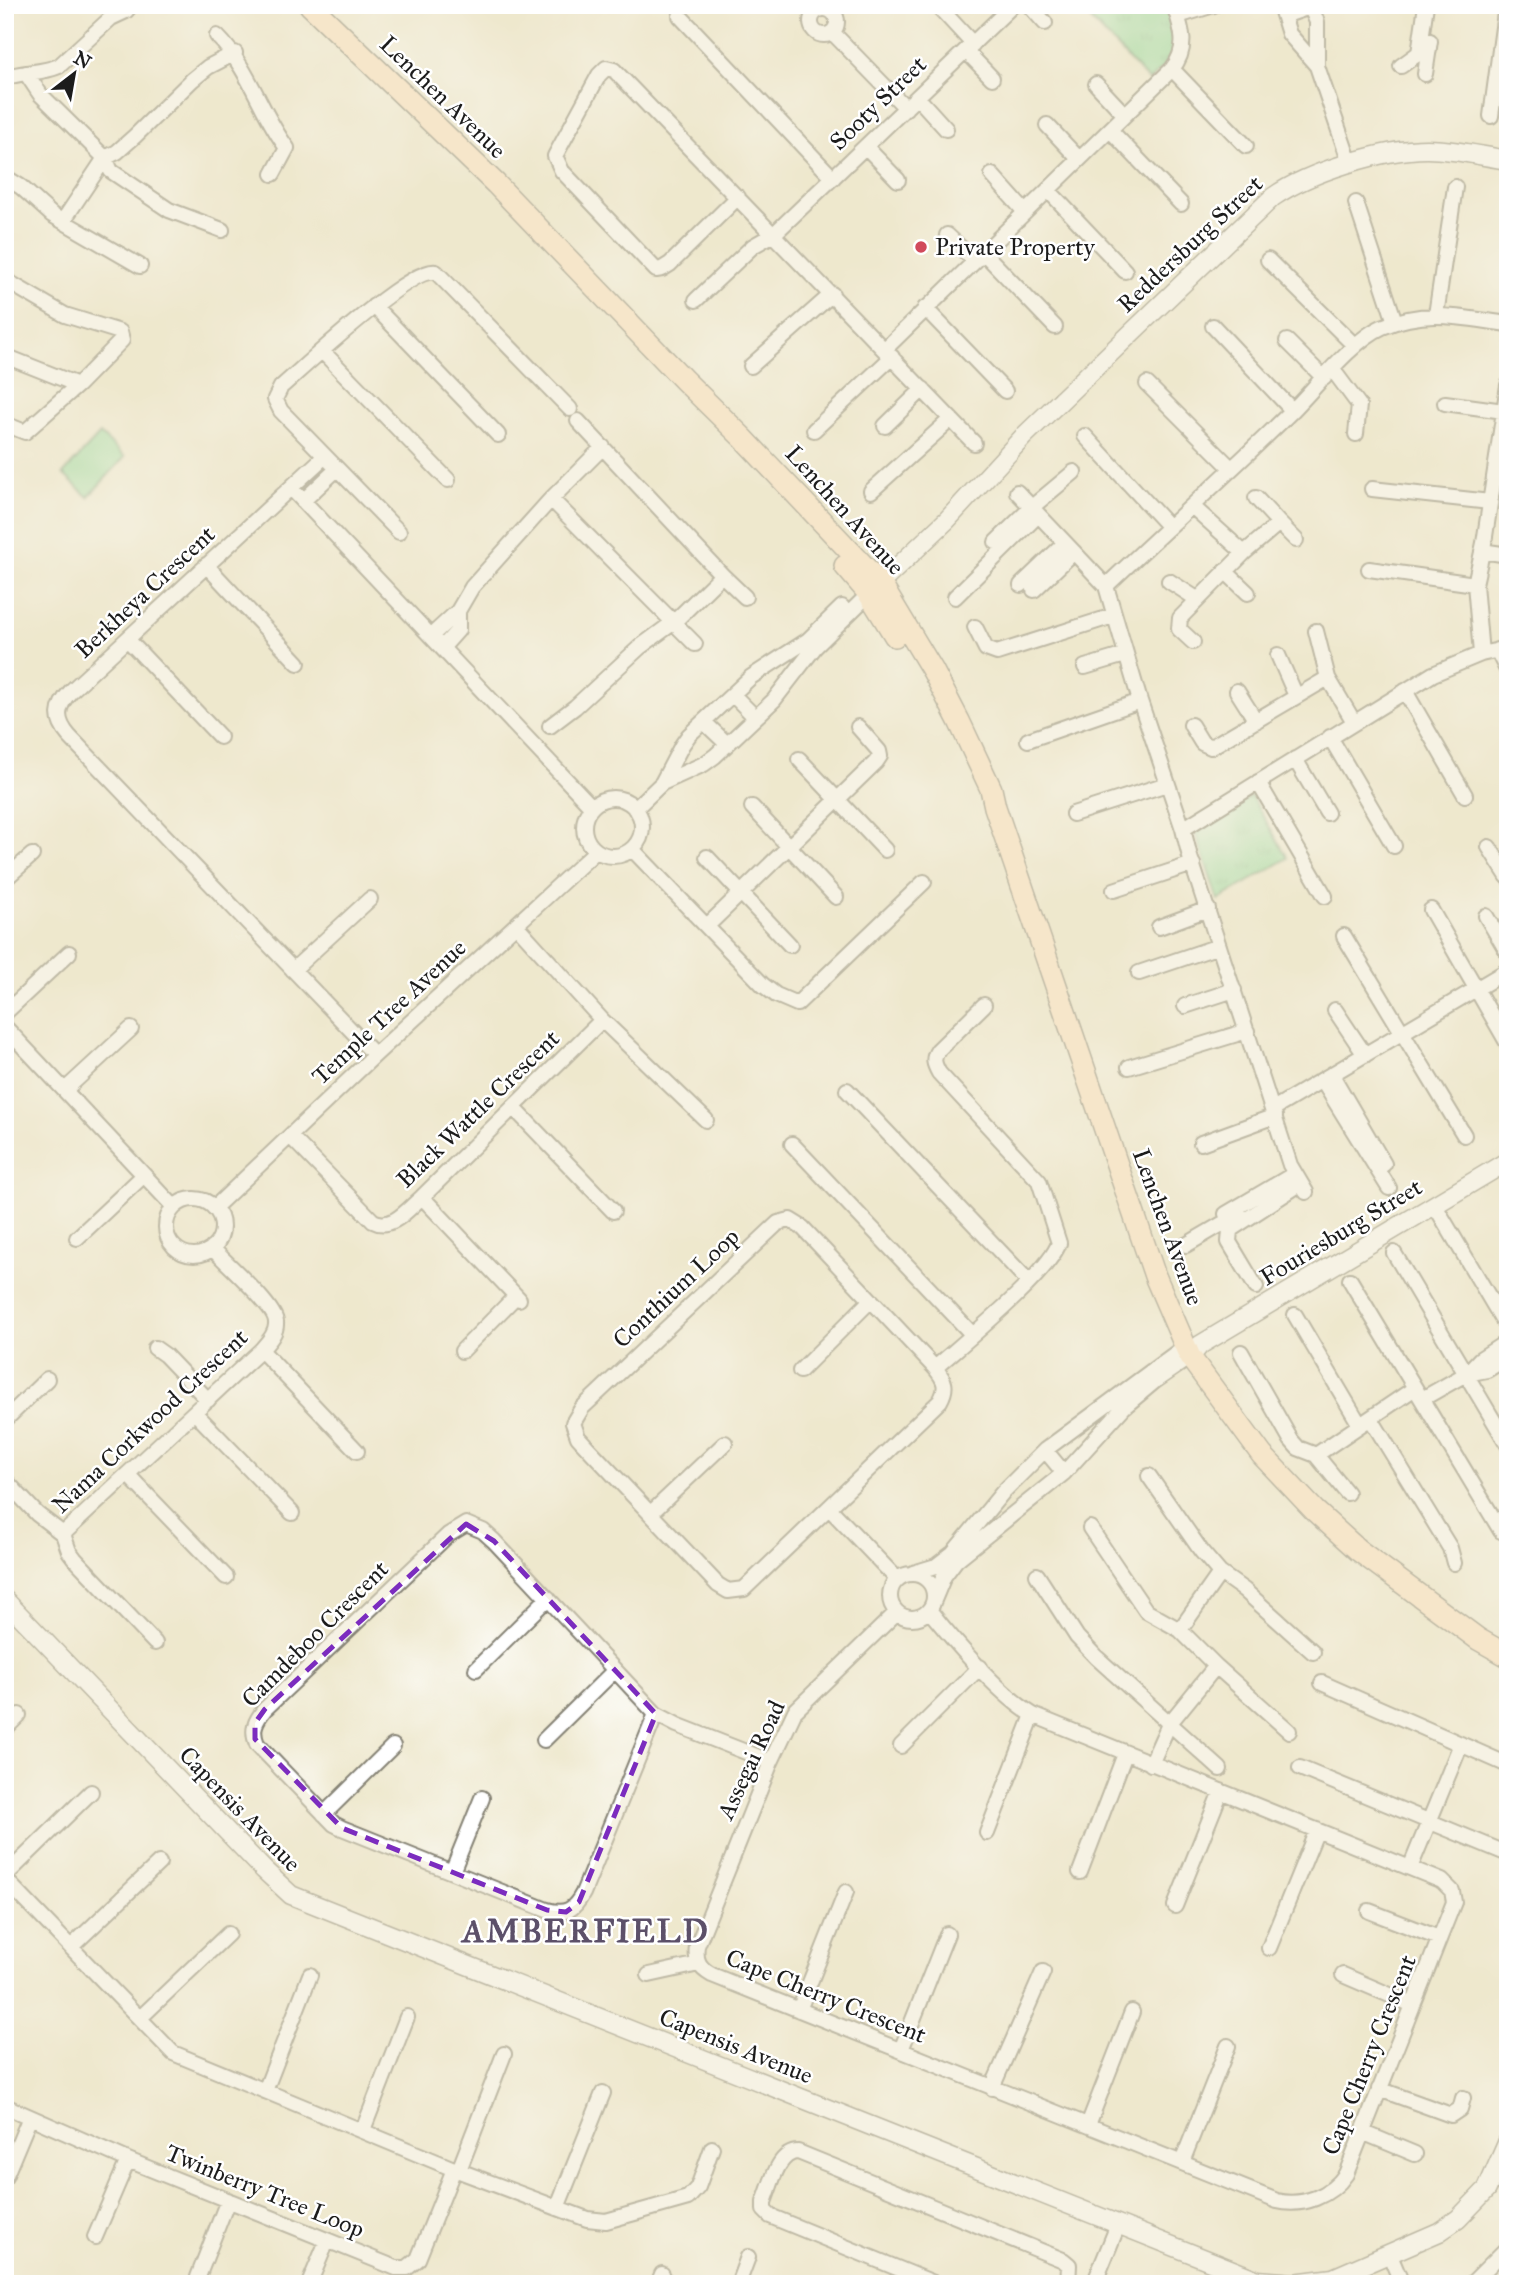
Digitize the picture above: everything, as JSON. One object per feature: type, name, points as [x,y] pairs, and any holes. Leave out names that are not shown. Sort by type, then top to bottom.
[{"type":"main road","name":"Lenchen Avenue","points":[[310,5],[496,184],[751,447],[871,585],[933,671],[991,789],[1155,1276],[1191,1350],[1262,1455],[1294,1490],[1358,1550],[1478,1639],[1508,1656]]},
{"type":"main road","name":"Lenchen Avenue","points":[[1412,1590],[1508,1640]]},
{"type":"street","points":[[5,78],[59,66],[113,12],[126,11],[131,5]]},
{"type":"street","points":[[937,5],[957,25],[992,78]]},
{"type":"street","points":[[954,5],[957,25]]},
{"type":"street","name":"Sooty Street","points":[[696,300],[752,246],[775,234],[1013,5]]},
{"type":"street","points":[[1029,5],[1045,23]]},
{"type":"street","points":[[814,430],[888,353],[925,308],[1171,69],[1181,55],[1184,42],[1176,10],[1213,5]]},
{"type":"street","points":[[1401,66],[1419,53],[1426,5]]},
{"type":"street","points":[[1425,74],[1435,5]]},
{"type":"street","points":[[1491,116],[1506,5]]},
{"type":"street","points":[[1317,66],[1289,34],[1282,11],[1310,6],[1317,22],[1317,66],[1350,163]]},
{"type":"street","points":[[812,8],[812,28],[819,34],[832,32],[906,108]]},
{"type":"street","points":[[680,16],[833,178]]},
{"type":"street","points":[[217,36],[235,53],[277,135],[287,148],[273,174]]},
{"type":"street","points":[[63,221],[104,158],[117,152],[208,67],[235,53]]},
{"type":"street","points":[[738,197],[670,264],[662,270],[656,270],[562,171],[555,156],[599,75],[606,68],[620,74],[775,234],[974,443]]},
{"type":"street","points":[[1171,69],[1246,146]]},
{"type":"street","points":[[1504,96],[1508,69]]},
{"type":"street","points":[[26,73],[40,93],[104,158],[111,171],[169,209],[222,230]]},
{"type":"street","points":[[1096,84],[1125,115]]},
{"type":"street","points":[[917,97],[946,129]]},
{"type":"street","points":[[1047,125],[1079,159]]},
{"type":"street","points":[[1110,130],[1181,204]]},
{"type":"street","points":[[866,146],[898,180]]},
{"type":"street","name":"Reddersburg Street","points":[[871,585],[947,520],[1024,436],[1273,197],[1297,183],[1350,163],[1418,149],[1437,149],[1508,160]]},
{"type":"street","points":[[992,175],[1025,212]]},
{"type":"street","points":[[5,177],[63,221],[140,266]]},
{"type":"street","points":[[1436,315],[1455,187]]},
{"type":"street","points":[[1048,190],[1125,271]]},
{"type":"street","points":[[1356,203],[1395,322]]},
{"type":"street","points":[[947,235],[980,257],[1055,327]]},
{"type":"street","points":[[1268,260],[1355,346]]},
{"type":"street","points":[[399,532],[281,411],[275,399],[281,387],[374,306],[422,274],[432,271],[436,272],[574,415],[745,597]]},
{"type":"street","points":[[5,280],[65,315],[120,332],[122,335],[121,344],[26,432],[5,424]]},
{"type":"street","points":[[751,366],[832,294]]},
{"type":"street","points":[[374,306],[498,435]]},
{"type":"street","points":[[925,308],[1005,391]]},
{"type":"street","points":[[1106,586],[1373,331],[1423,315],[1508,324]]},
{"type":"street","points":[[1213,326],[1293,410]]},
{"type":"street","points":[[1287,341],[1329,374],[1359,405],[1356,434]]},
{"type":"street","points":[[322,351],[448,480]]},
{"type":"street","points":[[5,356],[78,385]]},
{"type":"street","points":[[1147,384],[1231,468]]},
{"type":"street","points":[[1481,654],[1475,589],[1490,502],[1502,458],[1503,411],[1508,385]]},
{"type":"street","points":[[885,426],[923,390]]},
{"type":"street","points":[[1445,403],[1503,411]]},
{"type":"street","points":[[871,491],[951,419]]},
{"type":"street","points":[[1085,436],[1168,527]]},
{"type":"street","points":[[431,636],[458,611],[472,587],[551,499],[603,447]]},
{"type":"street","name":"Berkheya Crescent","points":[[325,456],[65,697],[58,711],[60,724],[78,746],[375,1055]]},
{"type":"street","points":[[303,501],[337,469]]},
{"type":"street","points":[[955,597],[1074,472]]},
{"type":"street","points":[[291,488],[592,807]]},
{"type":"street","points":[[1372,489],[1490,502]]},
{"type":"street","points":[[1017,492],[1106,586],[1125,655],[1183,829],[1191,861],[1299,1182]]},
{"type":"street","points":[[1256,498],[1296,540]]},
{"type":"street","points":[[551,499],[695,644]]},
{"type":"street","points":[[1192,506],[1244,553]]},
{"type":"street","points":[[996,542],[1035,511]]},
{"type":"street","points":[[1193,642],[1181,632],[1178,625],[1181,616],[1225,571],[1279,523]]},
{"type":"street","points":[[1483,547],[1508,547]]},
{"type":"street","points":[[1483,547],[1508,555]]},
{"type":"street","points":[[1028,587],[1070,548]]},
{"type":"street","points":[[206,565],[298,663]]},
{"type":"street","points":[[1225,571],[1248,593]]},
{"type":"street","points":[[1374,574],[1475,589]]},
{"type":"street","points":[[550,726],[575,707],[640,647],[674,622],[722,575]]},
{"type":"street","points":[[1169,581],[1197,599]]},
{"type":"street","points":[[662,783],[684,741],[751,677],[808,640],[871,585]]},
{"type":"street","points":[[635,809],[662,783],[708,761],[778,696],[815,647],[871,585]]},
{"type":"street","points":[[442,648],[457,630],[458,611]]},
{"type":"street","points":[[975,627],[986,649],[997,653],[1114,618]]},
{"type":"street","points":[[1029,648],[1114,618]]},
{"type":"street","points":[[1316,631],[1328,678],[1354,722]]},
{"type":"street","points":[[128,640],[220,737]]},
{"type":"street","points":[[1183,829],[1433,674],[1481,654],[1502,649],[1508,672]]},
{"type":"street","points":[[1085,667],[1125,655]]},
{"type":"street","points":[[1278,655],[1296,696]]},
{"type":"street","points":[[1191,725],[1203,744],[1211,747],[1328,678]]},
{"type":"street","points":[[1237,691],[1256,722]]},
{"type":"street","points":[[1405,691],[1465,794]]},
{"type":"street","points":[[733,695],[755,716]]},
{"type":"street","points":[[1031,735],[1139,698]]},
{"type":"street","points":[[704,722],[726,743]]},
{"type":"street","points":[[707,926],[875,764],[880,755],[879,751],[858,727]]},
{"type":"street","points":[[1333,735],[1368,785]]},
{"type":"street","points":[[1333,735],[1394,846]]},
{"type":"street","points":[[799,759],[885,850]]},
{"type":"street","points":[[1295,759],[1328,813]]},
{"type":"street","points":[[1258,782],[1325,895]]},
{"type":"street","points":[[1073,814],[1167,784]]},
{"type":"street","points":[[618,799],[635,809],[642,825],[641,834],[632,849],[621,855],[610,856],[596,850],[586,837],[584,824],[592,807],[601,801],[618,799]]},
{"type":"street","points":[[752,807],[836,897]]},
{"type":"street","points":[[1489,847],[1508,877]]},
{"type":"street","points":[[632,849],[767,989],[797,1004],[924,882]]},
{"type":"street","name":"Temple Tree Avenue","points":[[214,1208],[596,850]]},
{"type":"street","points":[[5,879],[32,855]]},
{"type":"street","points":[[707,857],[790,945]]},
{"type":"street","points":[[1134,876],[1191,861]]},
{"type":"street","points":[[1114,890],[1191,861]]},
{"type":"street","points":[[293,970],[370,899]]},
{"type":"street","points":[[1159,927],[1208,909]]},
{"type":"street","points":[[1431,910],[1508,1044]]},
{"type":"street","points":[[1486,916],[1508,953]]},
{"type":"street","points":[[516,925],[602,1020],[706,1121]]},
{"type":"street","points":[[1344,936],[1464,1135]]},
{"type":"street","points":[[1139,973],[1219,946]]},
{"type":"street","points":[[5,1013],[69,953]]},
{"type":"street","points":[[1201,1143],[1274,1113],[1331,1075],[1508,970]]},
{"type":"street","points":[[1185,1006],[1234,990]]},
{"type":"street","points":[[935,1368],[1029,1282],[1054,1253],[1059,1243],[1041,1186],[1035,1176],[939,1073],[933,1060],[940,1047],[984,1004]]},
{"type":"street","points":[[1335,1010],[1365,1055]]},
{"type":"street","name":"Black Wattle Crescent","points":[[290,1136],[377,1223],[390,1224],[422,1197],[602,1020]]},
{"type":"street","points":[[5,1027],[174,1206]]},
{"type":"street","points":[[65,1090],[131,1029]]},
{"type":"street","points":[[1129,1067],[1247,1031]]},
{"type":"street","points":[[1331,1075],[1361,1114]]},
{"type":"street","points":[[1331,1075],[1392,1185]]},
{"type":"street","points":[[847,1090],[1029,1282]]},
{"type":"street","points":[[513,1107],[613,1211]]},
{"type":"street","points":[[792,1144],[972,1335]]},
{"type":"street","name":"Fouriesburg Street","points":[[1191,1350],[1508,1161]]},
{"type":"street","points":[[77,1238],[144,1175]]},
{"type":"street","points":[[1209,1224],[1299,1182]]},
{"type":"street","points":[[1186,1245],[1299,1182]]},
{"type":"street","points":[[1256,1287],[1229,1242],[1230,1230],[1299,1182]]},
{"type":"street","points":[[422,1197],[517,1297],[461,1351]]},
{"type":"street","points":[[190,1199],[199,1199],[214,1208],[222,1224],[221,1233],[212,1248],[203,1253],[184,1253],[170,1241],[166,1223],[174,1206],[190,1199]]},
{"type":"street","points":[[1434,1205],[1508,1329]]},
{"type":"street","name":"Conthium Loop","points":[[790,1220],[800,1224],[935,1368],[946,1384],[940,1401],[744,1588],[733,1591],[718,1585],[578,1437],[573,1423],[582,1408],[782,1221],[790,1220]]},
{"type":"street","name":"Nama Corkwood Crescent","points":[[5,1480],[37,1514],[63,1534],[261,1350],[275,1332],[275,1316],[270,1307],[212,1248]]},
{"type":"street","points":[[1394,1253],[1508,1445]]},
{"type":"street","points":[[1350,1280],[1501,1531]]},
{"type":"street","points":[[800,1371],[871,1300]]},
{"type":"street","points":[[1295,1315],[1450,1548],[1454,1563]]},
{"type":"street","points":[[1465,1374],[1480,1359],[1508,1341]]},
{"type":"street","points":[[155,1348],[208,1400]]},
{"type":"street","points":[[261,1350],[358,1451]]},
{"type":"street","points":[[1191,1350],[1124,1408],[1065,1473],[956,1560],[944,1576],[932,1605],[921,1616],[913,1618],[897,1612],[890,1600],[890,1592],[897,1579],[936,1566],[953,1553],[1003,1492],[1045,1450],[1191,1350]]},
{"type":"street","points":[[1241,1352],[1291,1440],[1298,1448],[1317,1455],[1347,1493]]},
{"type":"street","points":[[1317,1455],[1365,1422],[1419,1394],[1465,1374],[1487,1370],[1508,1357]]},
{"type":"street","points":[[5,1420],[47,1379]]},
{"type":"street","points":[[195,1413],[292,1513]]},
{"type":"street","points":[[651,1513],[725,1443]]},
{"type":"street","points":[[1045,1450],[1065,1473]]},
{"type":"street","points":[[128,1475],[226,1577]]},
{"type":"street","points":[[1149,1476],[1202,1552],[1220,1573],[1244,1590],[1313,1652]]},
{"type":"street","points":[[829,1508],[897,1579]]},
{"type":"street","name":"Camdeboo Crescent","points":[[656,1714],[583,1893],[572,1910],[566,1912],[547,1910],[342,1828],[324,1814],[255,1739],[255,1723],[274,1700],[448,1535],[466,1524],[484,1531],[656,1714],[771,1762]]},
{"type":"street","points":[[1090,1528],[1146,1611],[1180,1630],[1289,1731]]},
{"type":"street","points":[[63,1534],[75,1559],[155,1643]]},
{"type":"street","points":[[913,1573],[927,1579],[934,1593],[932,1605]]},
{"type":"street","points":[[1180,1630],[1220,1573]]},
{"type":"street","points":[[1037,1575],[1077,1637],[1220,1769]]},
{"type":"street","points":[[476,1669],[548,1598]]},
{"type":"street","name":"Capensis Avenue","points":[[5,1600],[271,1878],[291,1895],[1258,2280],[1270,2283],[1321,2281],[1341,2275],[1439,2232],[1458,2219],[1490,2184],[1508,2141]]},
{"type":"street","name":"Cape Cherry Crescent","points":[[698,1961],[712,1975],[1277,2201],[1300,2203],[1337,2186],[1346,2174],[1454,1902],[1452,1891],[1442,1881],[1033,1715],[1017,1704],[980,1667],[932,1605]]},
{"type":"street","name":"Assegai Road","points":[[698,1961],[698,1946],[789,1722],[802,1702],[897,1612]]},
{"type":"street","points":[[1151,1764],[1169,1724],[1216,1666]]},
{"type":"street","points":[[901,1746],[980,1667]]},
{"type":"street","points":[[544,1740],[615,1670]]},
{"type":"street","points":[[1322,1683],[1508,1765]]},
{"type":"street","points":[[5,1729],[19,1715]]},
{"type":"street","points":[[987,1833],[1033,1715]]},
{"type":"street","points":[[1410,1868],[1461,1744]]},
{"type":"street","points":[[324,1814],[393,1746]]},
{"type":"street","points":[[1080,1872],[1125,1754]]},
{"type":"street","points":[[1300,1768],[1508,1854]]},
{"type":"street","points":[[1175,1906],[1221,1791]]},
{"type":"street","points":[[91,1792],[5,1877],[173,2053],[587,2220],[606,2221],[683,2201],[698,2187],[712,2148]]},
{"type":"street","points":[[452,1872],[482,1798]]},
{"type":"street","points":[[1269,1948],[1317,1830]]},
{"type":"street","points":[[72,1946],[159,1863]]},
{"type":"street","points":[[799,2010],[846,1892]]},
{"type":"street","points":[[1368,1911],[1440,1938]]},
{"type":"street","points":[[140,2018],[228,1934]]},
{"type":"street","points":[[901,2050],[947,1934]]},
{"type":"street","points":[[649,1975],[698,1961]]},
{"type":"street","points":[[992,2088],[1043,1972]]},
{"type":"street","points":[[265,2091],[310,1975]]},
{"type":"street","points":[[1343,1975],[1412,2008]]},
{"type":"street","points":[[1360,1990],[1412,2008]]},
{"type":"street","points":[[1088,2125],[1132,2012]]},
{"type":"street","points":[[363,2130],[407,2017]]},
{"type":"street","points":[[1182,2162],[1228,2046]]},
{"type":"street","points":[[456,2169],[504,2054]]},
{"type":"street","points":[[1379,2088],[1451,2115],[1460,2109],[1463,2098]]},
{"type":"street","points":[[557,2208],[603,2093]]},
{"type":"street","name":"Twinberry Tree Loop","points":[[5,2106],[128,2160],[396,2268],[412,2266],[422,2252],[456,2169]]},
{"type":"street","points":[[5,2177],[30,2117]]},
{"type":"street","points":[[1362,2132],[1415,2154]]},
{"type":"street","points":[[936,2284],[765,2212],[764,2202],[782,2159],[793,2152],[805,2155],[1063,2260],[1069,2265],[1068,2284]]},
{"type":"street","points":[[95,2237],[128,2160]]},
{"type":"street","points":[[198,2277],[228,2200]]},
{"type":"street","points":[[1094,2284],[1118,2225]]},
{"type":"street","points":[[309,2284],[327,2241]]},
{"type":"street","points":[[1471,2284],[1508,2247]]},
{"type":"street","points":[[1389,2253],[1402,2284]]},
{"type":"street","points":[[738,2284],[748,2257]]},
{"type":"highlighted area","points":[[466,1524],[494,1541],[656,1714],[579,1902],[566,1912],[547,1910],[342,1828],[255,1739],[255,1723],[265,1709]]},
{"type":"green space","points":[[1077,5],[1166,5],[1174,30],[1175,48],[1172,55],[1149,81]]},
{"type":"green space","points":[[100,434],[125,457],[88,497],[63,474]]},
{"type":"green space","points":[[1251,796],[1288,858],[1218,900],[1195,832]]},
{"type":"place","name":"Private Property","points":[[921,247]]},
{"type":"district","name":"AMBERFIELD","points":[[586,1931]]}]
